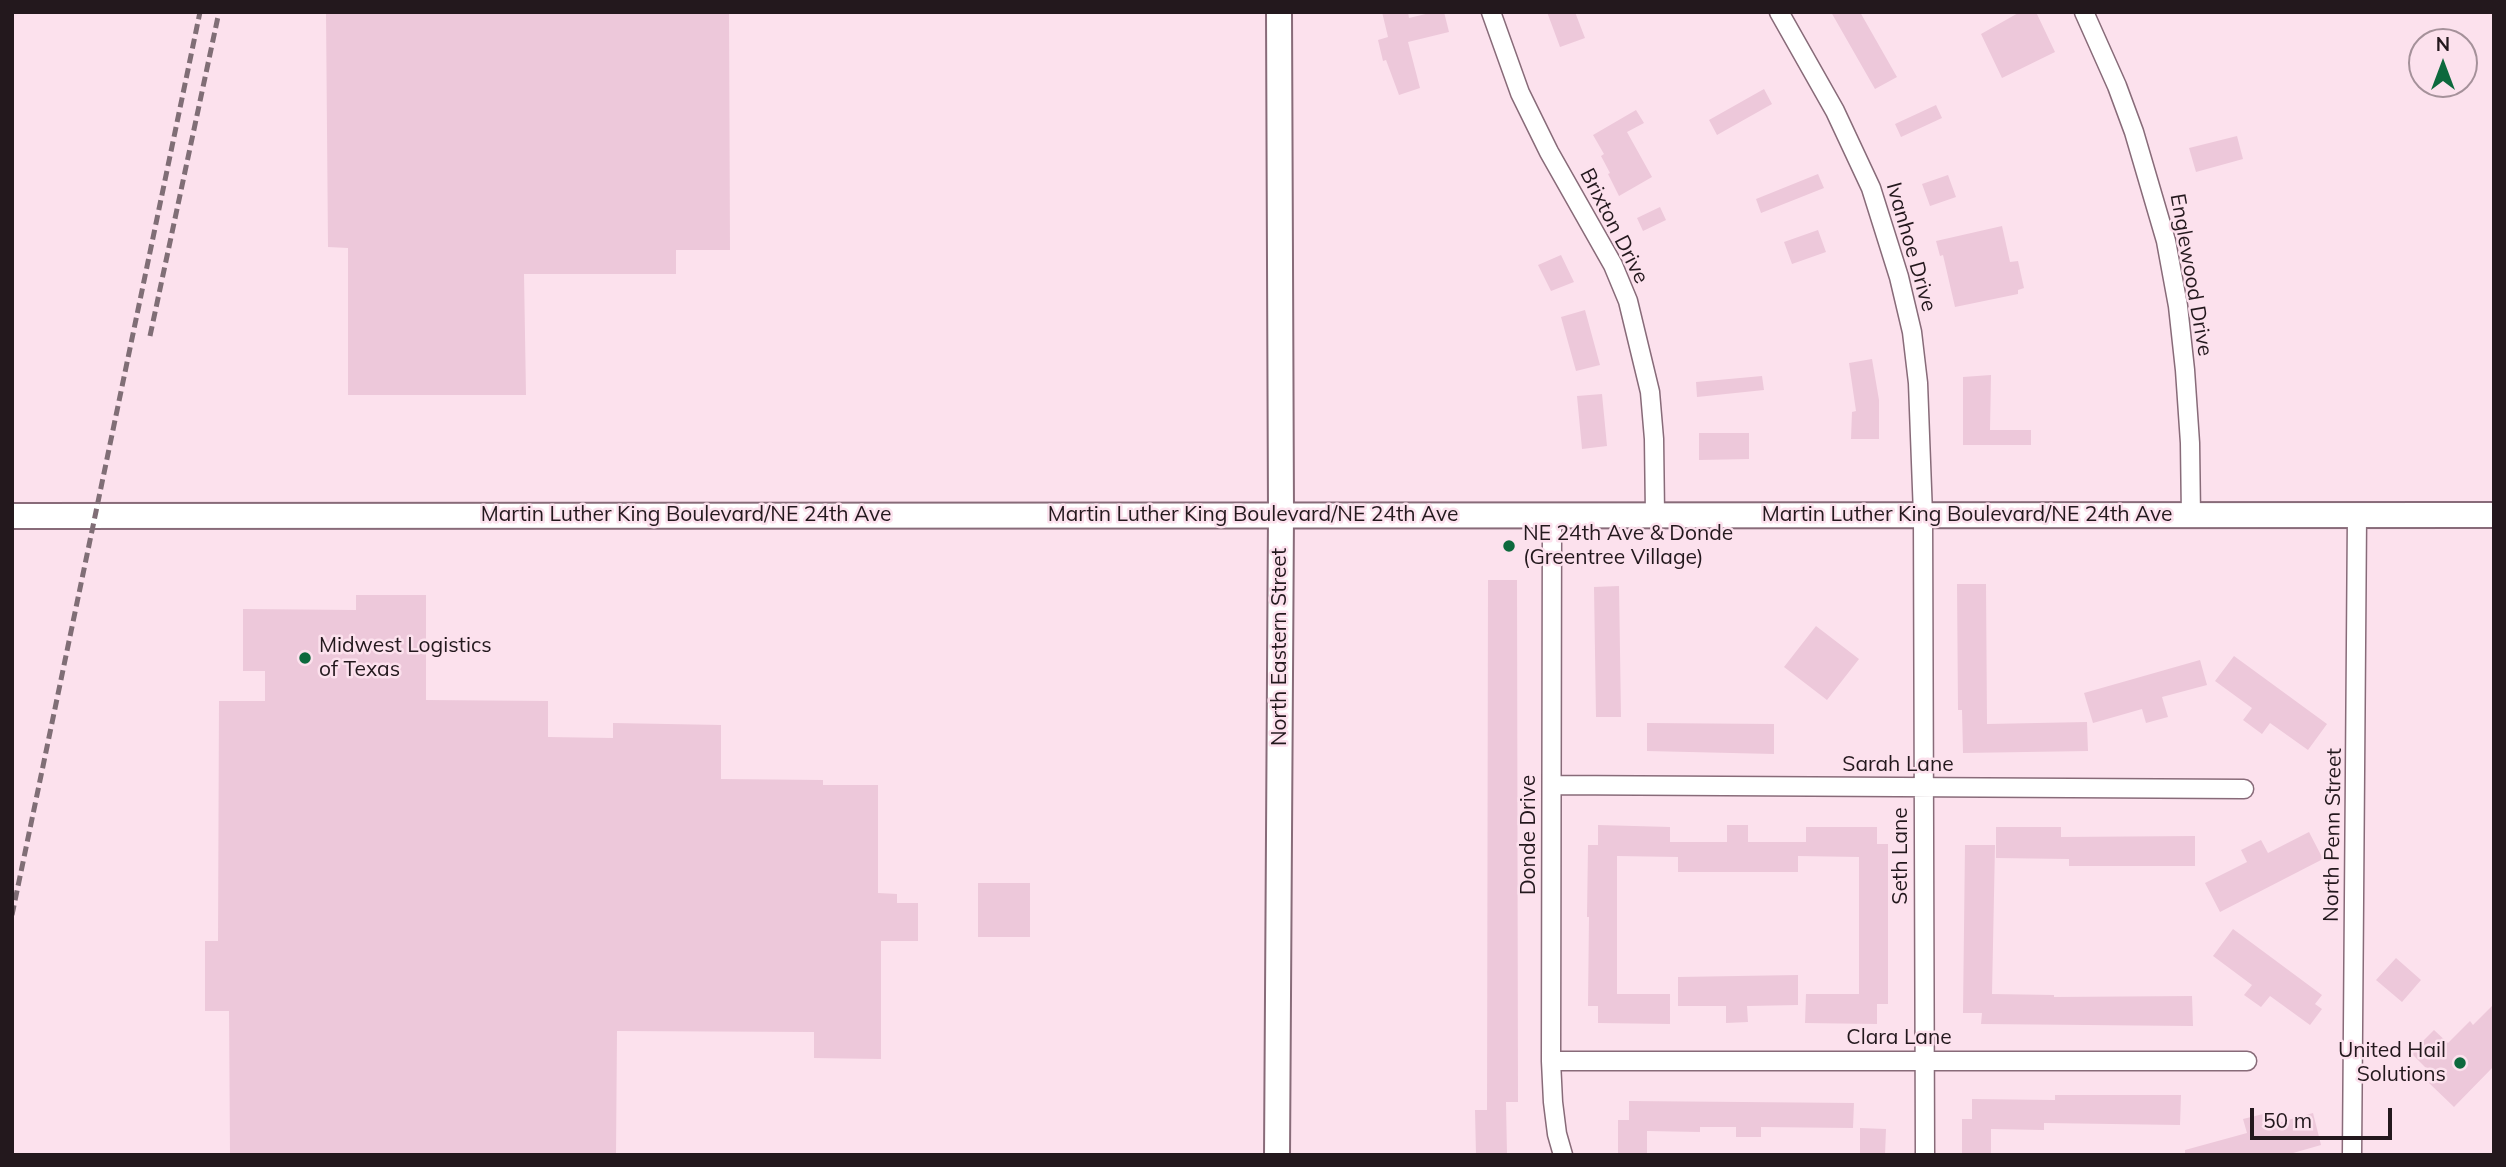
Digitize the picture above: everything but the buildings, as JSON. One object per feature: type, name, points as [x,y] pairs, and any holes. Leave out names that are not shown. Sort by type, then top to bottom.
[{"type":"main road","name":"North Eastern Street","points":[[1278,1155],[1281,514],[1279,12]]},
{"type":"main road","name":"Martin Luther King Boulevard/NE 24th Ave","points":[[12,516],[2494,515]]},
{"type":"street","name":"Brixton Drive","points":[[1491,12],[1520,93],[1549,152],[1613,265],[1628,301],[1650,391],[1655,514]]},
{"type":"street","name":"Ivanhoe Drive","points":[[1779,12],[1854,150],[1871,188],[1899,276],[1912,332],[1919,383],[1923,515]]},
{"type":"street","name":"Englewood Drive","points":[[2084,12],[2125,109],[2151,184],[2166,242],[2178,306],[2185,370],[2191,516]]},
{"type":"street","name":"Donde Drive","points":[[1552,515],[1551,1061],[1557,1134],[1563,1155]]},
{"type":"street","name":"Seth Lane","points":[[1923,515],[1925,1155]]},
{"type":"street","name":"North Penn Street","points":[[2352,1155],[2357,516]]},
{"type":"street","name":"Sarah Lane","points":[[1552,785],[2244,789]]},
{"type":"street","name":"Clara Lane","points":[[1551,1061],[2247,1061]]},
{"type":"railway","points":[[12,915],[200,12]]},
{"type":"railway","points":[[150,336],[219,12]]},
{"type":"place","name":"NE 24th Ave & Donde (Greentree Village)","points":[[1509,546]]},
{"type":"place","name":"Midwest Logistics of Texas","points":[[305,658]]},
{"type":"place","name":"United Hail Solutions","points":[[2460,1063]]}]
